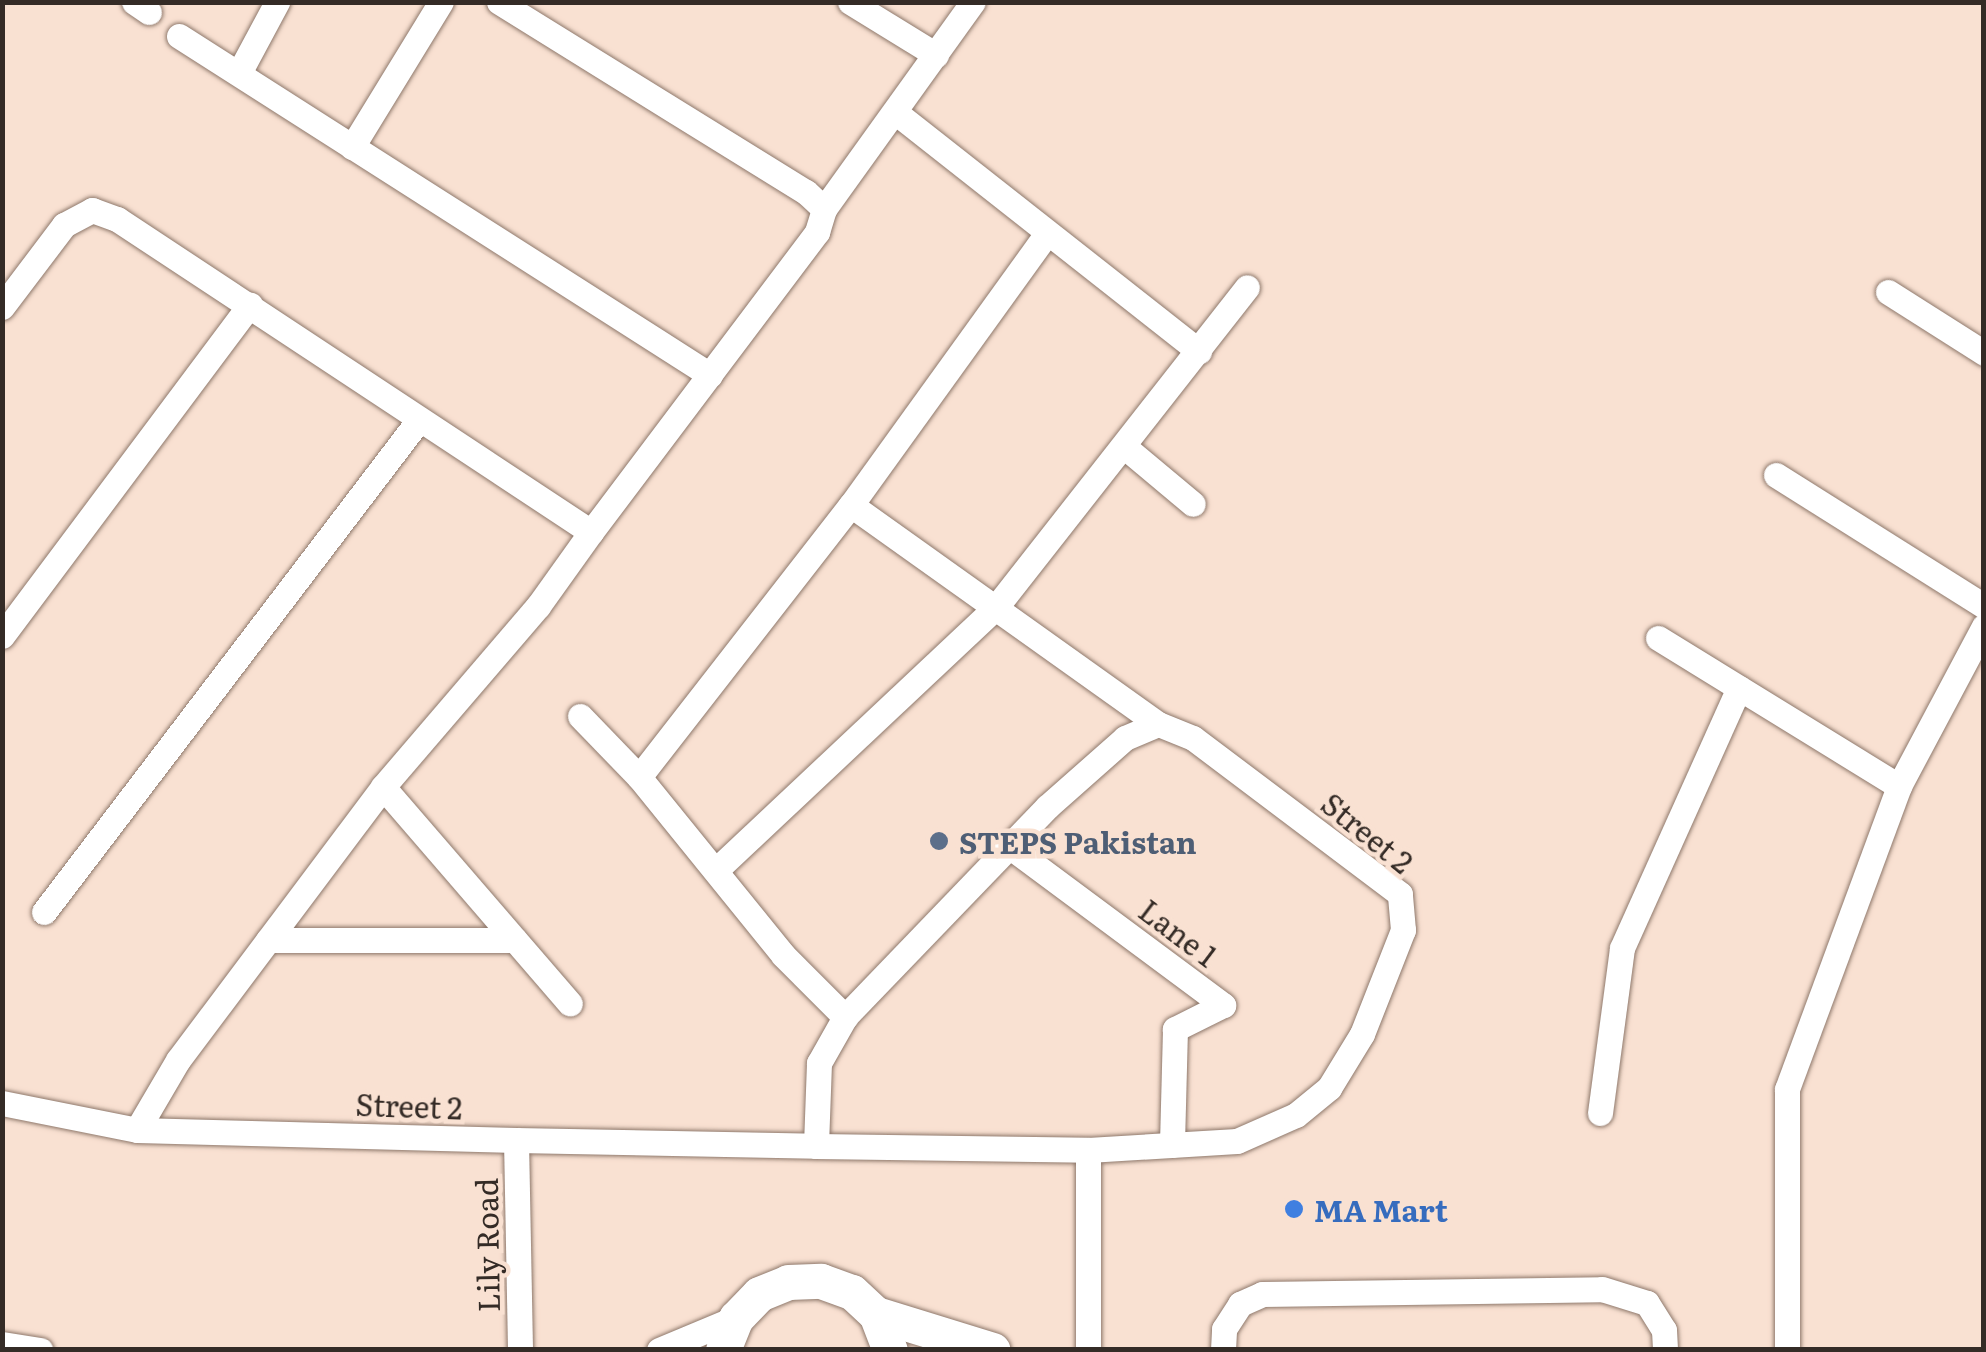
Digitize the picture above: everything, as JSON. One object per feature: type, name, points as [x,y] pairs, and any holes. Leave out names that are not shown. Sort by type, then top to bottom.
[{"type":"street","points":[[239,74],[276,2]]},
{"type":"street","points":[[352,147],[441,2]]},
{"type":"street","points":[[499,2],[806,192],[824,209]]},
{"type":"street","points":[[850,2],[936,54]]},
{"type":"street","points":[[137,1130],[178,1060],[383,787],[538,606],[817,232],[824,209],[974,2]]},
{"type":"street","points":[[179,36],[710,375]]},
{"type":"street","points":[[894,112],[1046,235],[1199,351]]},
{"type":"street","points":[[2,306],[14,272],[64,224],[92,210],[117,219],[591,532]]},
{"type":"street","points":[[638,777],[851,505],[1046,235]]},
{"type":"street","points":[[716,870],[997,606],[1126,448],[1247,288]]},
{"type":"street","points":[[1888,292],[1984,353]]},
{"type":"street","points":[[2,636],[250,305]]},
{"type":"street","points":[[44,912],[418,421]]},
{"type":"street","points":[[1126,448],[1193,504]]},
{"type":"street","points":[[1776,475],[1984,606]]},
{"type":"street","name":"Street 2","points":[[2,1103],[137,1130],[1088,1150],[1236,1140],[1296,1115],[1329,1088],[1362,1034],[1403,930],[1400,894],[1193,738],[1158,724],[851,505]]},
{"type":"street","points":[[1787,1350],[1787,1088],[1899,786],[1982,632]]},
{"type":"street","points":[[1658,638],[1899,786]]},
{"type":"street","points":[[1600,1113],[1622,948],[1739,688]]},
{"type":"street","points":[[580,716],[638,777],[783,956],[845,1017]]},
{"type":"street","points":[[816,1146],[819,1063],[845,1017],[1010,846],[1125,738],[1158,724]]},
{"type":"street","points":[[383,787],[570,1004]]},
{"type":"street","name":"Lane 1","points":[[1010,846],[1222,1005],[1175,1029],[1172,1145]]},
{"type":"street","points":[[268,940],[516,940]]},
{"type":"street","name":"Lily Road","points":[[516,1140],[520,1350]]},
{"type":"street","points":[[1088,1150],[1088,1350]]},
{"type":"street","points":[[659,1350],[729,1334],[758,1294],[788,1282],[821,1281],[852,1292],[876,1314],[994,1350]]},
{"type":"street","points":[[1224,1350],[1224,1330],[1240,1304],[1262,1294],[1602,1289],[1647,1303],[1664,1330],[1665,1350]]},
{"type":"street","points":[[876,1314],[890,1350]]},
{"type":"street","points":[[2,1344],[41,1350]]},
{"type":"place","name":"STEPS Pakistan","points":[[939,841]]},
{"type":"place","name":"MA Mart","points":[[1294,1209]]}]
